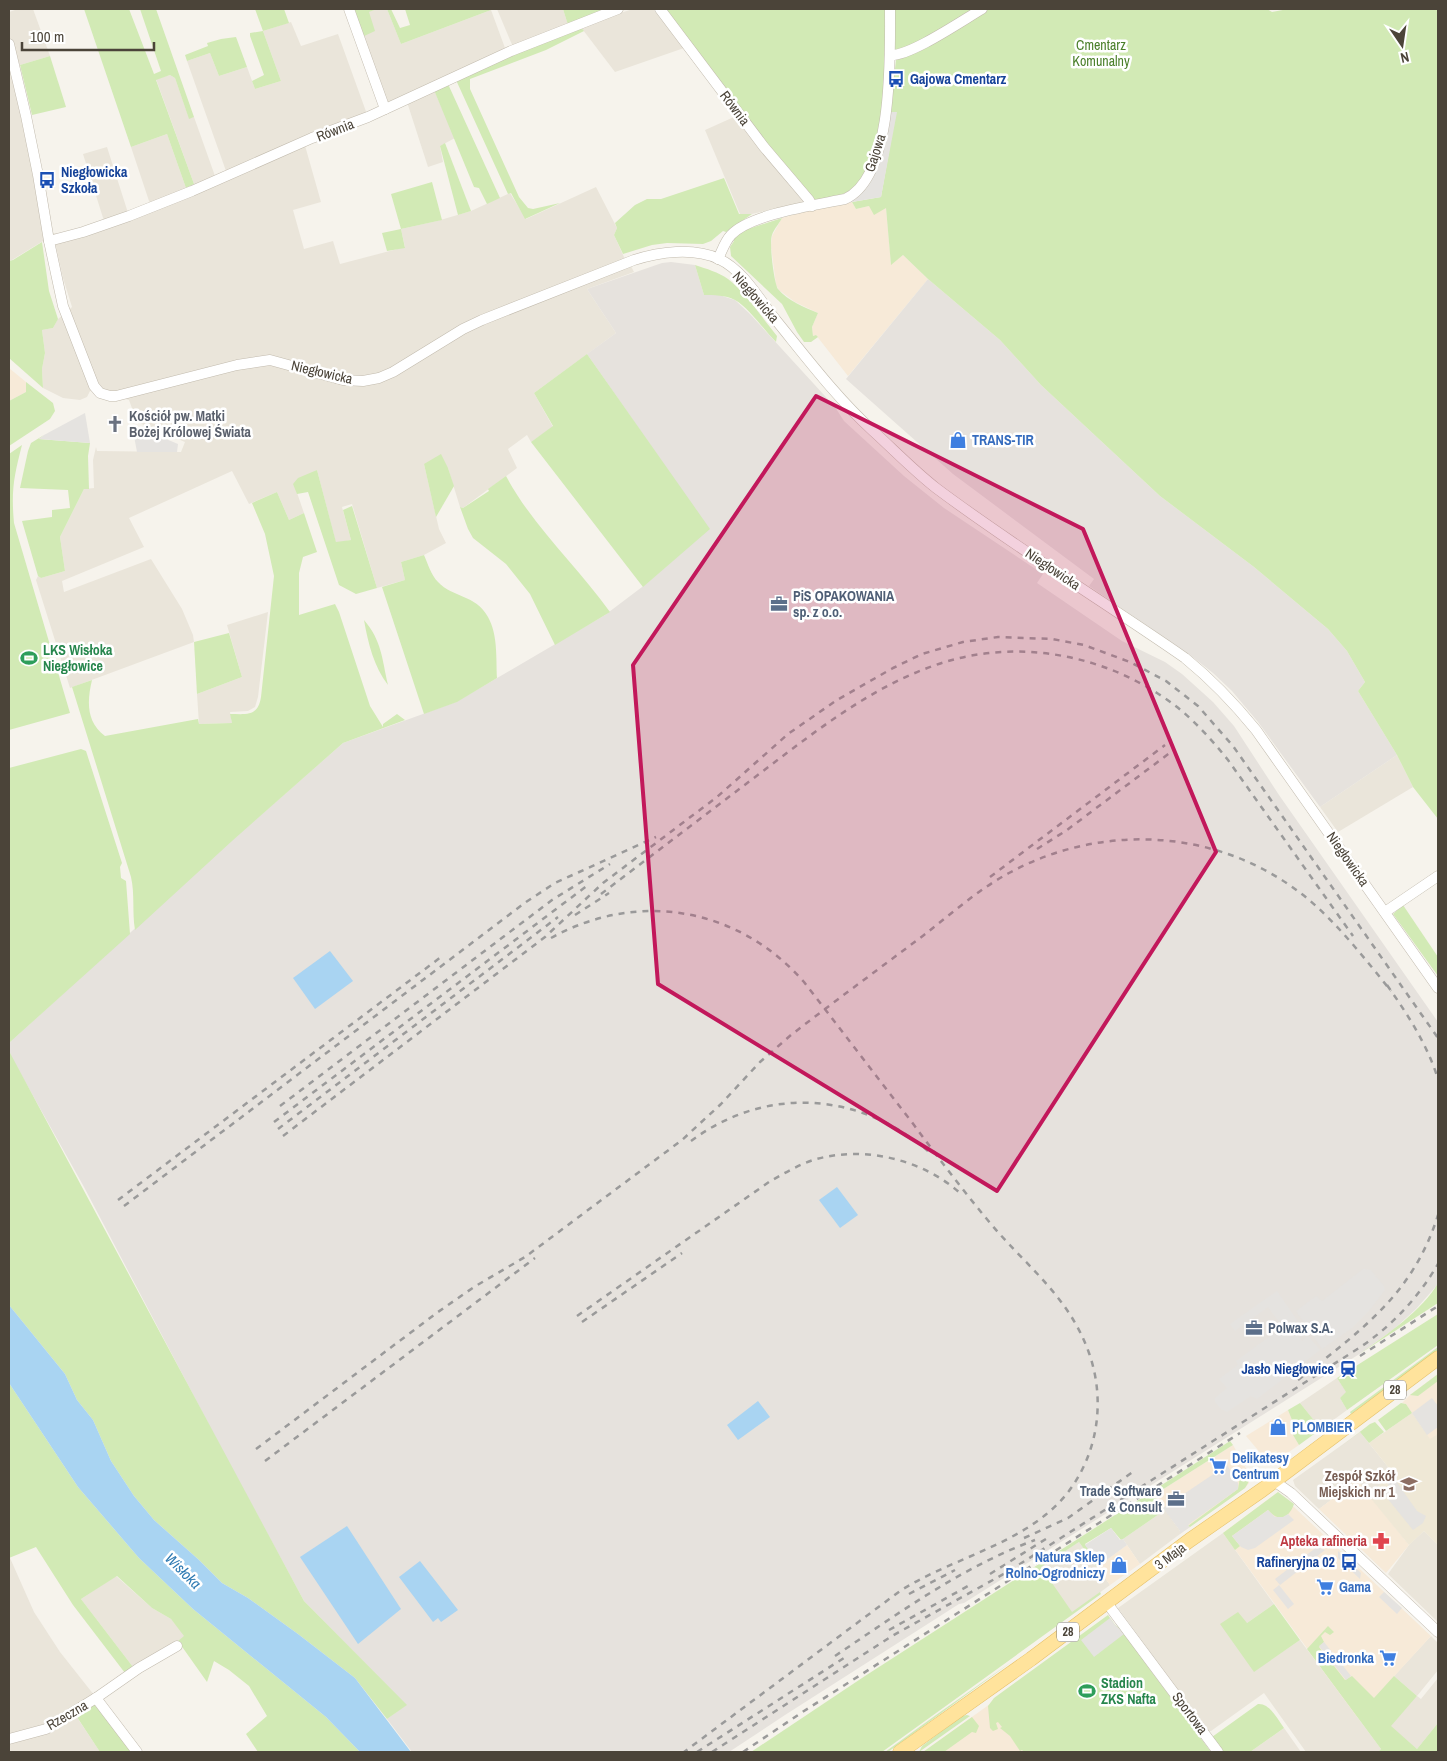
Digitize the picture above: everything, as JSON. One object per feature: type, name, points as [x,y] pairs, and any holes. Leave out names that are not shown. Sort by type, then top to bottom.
[{"type":"main road","name":"3 Maja","points":[[900,1752],[1031,1659],[1438,1358]]},
{"type":"street","points":[[349,9],[386,109]]},
{"type":"street","name":"Równia","points":[[48,240],[83,232],[129,216],[386,109],[511,51],[618,9]]},
{"type":"street","name":"Równia","points":[[660,9],[812,206]]},
{"type":"street","name":"Gajowa","points":[[718,259],[729,237],[744,225],[753,221],[848,197],[860,187],[876,159],[882,133],[888,91],[890,9]]},
{"type":"street","points":[[890,55],[900,55],[938,36],[982,9]]},
{"type":"street","name":"Niegłowicka","points":[[9,44],[30,133],[48,240],[64,306],[91,381],[100,394],[110,396],[237,365],[270,360],[343,380],[363,381],[379,378],[393,372],[463,329],[482,320],[634,260],[657,253],[675,252],[701,254],[718,259],[734,270],[751,287],[803,353],[850,407],[870,428],[934,486],[1178,653],[1209,677],[1236,705],[1256,730],[1438,988]]},
{"type":"street","points":[[1385,912],[1438,876]]},
{"type":"street","points":[[1274,1481],[1291,1492],[1438,1632]]},
{"type":"street","name":"Sportowa","points":[[1107,1603],[1218,1752]]},
{"type":"street","name":"Rzeczna","points":[[9,1739],[46,1729],[96,1698],[139,1668],[177,1646]]},
{"type":"street","name":"Rzeczna","points":[[96,1698],[137,1752]]},
{"type":"highlighted area","points":[[816,396],[1083,529],[1216,852],[997,1191],[658,984],[633,665]]},
{"type":"shaded area","points":[[18,9],[33,9],[50,56],[20,65],[17,60],[49,241],[43,241],[9,261],[9,12]]},
{"type":"shaded area","points":[[377,9],[387,9],[401,44],[491,10],[505,48],[387,104],[362,37],[368,12]]},
{"type":"shaded area","points":[[497,9],[563,9],[568,25],[513,47]]},
{"type":"shaded area","points":[[633,9],[653,9],[684,48],[615,72],[580,26]]},
{"type":"shaded area","points":[[291,22],[301,46],[338,34],[368,117],[304,142],[321,202],[293,210],[304,249],[333,241],[340,264],[405,247],[401,229],[471,211],[510,193],[526,219],[596,187],[617,228],[614,235],[624,257],[634,272],[587,289],[616,333],[534,393],[553,427],[531,442],[527,435],[508,449],[517,468],[463,508],[460,507],[448,468],[424,464],[439,529],[446,543],[424,555],[401,562],[405,580],[377,588],[352,504],[342,507],[351,540],[336,543],[317,470],[294,484],[304,513],[289,520],[277,492],[249,504],[232,471],[129,518],[144,547],[62,581],[64,592],[151,559],[182,609],[194,642],[70,688],[36,580],[38,576],[41,578],[65,571],[60,537],[84,489],[94,488],[93,460],[96,447],[97,451],[181,452],[185,442],[137,422],[129,400],[125,399],[124,394],[90,391],[87,397],[80,400],[63,398],[43,388],[42,369],[45,353],[42,330],[53,328],[57,320],[72,307],[63,278],[53,233],[58,234],[104,221],[83,154],[107,147],[129,216],[151,207],[131,147],[167,134],[186,188],[194,184],[156,79],[170,75],[175,78],[189,118],[194,117],[215,176],[226,171],[187,61],[210,53],[219,76],[247,67],[255,89],[281,81],[263,31]]},
{"type":"shaded area","points":[[434,90],[455,138],[440,146],[443,162],[428,167],[407,102]]},
{"type":"shaded area","points":[[890,112],[897,112],[881,197],[846,203],[870,183],[875,171]]},
{"type":"shaded area","points":[[734,117],[805,202],[752,214],[740,214],[705,130]]},
{"type":"shaded area","points":[[852,202],[856,209],[869,206],[886,208],[891,264],[903,255],[928,279],[848,376],[816,335],[813,336],[812,327],[818,313],[795,302],[779,290],[776,285],[771,246],[772,236],[782,218]]},
{"type":"shaded area","points":[[671,262],[695,265],[704,295],[719,295],[735,300],[835,407],[844,421],[904,476],[944,508],[1043,574],[1037,583],[1122,641],[1165,662],[1182,674],[1213,702],[1234,726],[1279,795],[1438,1022],[1438,1284],[1416,1309],[1394,1329],[1361,1353],[964,1603],[959,1604],[729,1752],[412,1752],[387,1719],[406,1705],[304,1601],[84,1187],[13,1060],[9,1051],[9,1043],[231,841],[343,743],[456,702],[605,615],[646,584],[709,529],[587,354],[616,333],[587,289],[662,263]]},
{"type":"shaded area","points":[[928,279],[1000,340],[1041,385],[1160,496],[1254,567],[1328,629],[1347,651],[1365,682],[1358,691],[1397,755],[1320,807],[1258,722],[1232,691],[1213,673],[1190,655],[1089,586],[1094,579],[953,474],[846,379]]},
{"type":"shaded area","points":[[9,368],[26,382],[26,392],[9,401]]},
{"type":"shaded area","points":[[85,413],[90,443],[39,439],[44,435]]},
{"type":"shaded area","points":[[132,425],[178,444],[177,452],[137,452]]},
{"type":"shaded area","points":[[268,612],[258,697],[255,707],[248,711],[230,712],[232,723],[199,724],[197,694],[242,677],[227,625]]},
{"type":"shaded area","points":[[1397,755],[1413,787],[1338,832],[1320,807]]},
{"type":"shaded area","points":[[1363,1269],[1371,1270],[1385,1290],[1369,1311],[1352,1328],[1322,1349],[1296,1311],[1316,1296],[1322,1301]]},
{"type":"shaded area","points":[[1277,1291],[1297,1320],[1289,1329],[1295,1332],[1302,1341],[1308,1336],[1320,1350],[1257,1399],[1251,1396],[1227,1412],[1221,1409],[1215,1402],[1215,1398],[1227,1388],[1219,1379],[1238,1365],[1236,1361],[1280,1329],[1279,1322],[1268,1307],[1235,1331],[1230,1324]]},
{"type":"shaded area","points":[[1438,1374],[1438,1434],[1430,1440],[1406,1404],[1402,1403]]},
{"type":"shaded area","points":[[1337,1378],[1347,1393],[1340,1398],[1347,1410],[1321,1429],[1300,1403]]},
{"type":"shaded area","points":[[1432,1398],[1438,1406],[1438,1427],[1427,1435],[1412,1413]]},
{"type":"shaded area","points":[[1288,1410],[1292,1420],[1290,1430],[1299,1445],[1283,1456],[1276,1451],[1267,1457],[1263,1456],[1246,1436]]},
{"type":"shaded area","name":"Zespół Szkół Miejskich nr 1","points":[[1412,1413],[1430,1439],[1438,1434],[1438,1545],[1424,1531],[1409,1545],[1369,1496],[1392,1472],[1369,1443]]},
{"type":"shaded area","points":[[1360,1432],[1392,1472],[1369,1496],[1357,1480],[1319,1509],[1295,1486],[1293,1480]]},
{"type":"shaded area","points":[[1233,1445],[1249,1474],[1249,1483],[1245,1488],[1180,1534],[1180,1531],[1154,1495]]},
{"type":"shaded area","points":[[1227,1465],[1238,1483],[1238,1489],[1189,1524],[1188,1526],[1190,1527],[1180,1534],[1180,1531],[1163,1508]]},
{"type":"shaded area","points":[[1394,1478],[1417,1511],[1426,1516],[1423,1523],[1413,1530],[1383,1493],[1390,1488],[1387,1482]]},
{"type":"shaded area","points":[[1357,1480],[1409,1545],[1386,1573],[1319,1509]]},
{"type":"shaded area","points":[[1278,1492],[1431,1636],[1357,1717],[1223,1533]]},
{"type":"shaded area","points":[[1165,1510],[1180,1531],[1180,1534],[1140,1564],[1123,1539]]},
{"type":"shaded area","points":[[1268,1510],[1275,1517],[1283,1517],[1288,1514],[1294,1520],[1255,1548],[1248,1550],[1241,1547],[1232,1536]]},
{"type":"shaded area","points":[[1111,1528],[1120,1540],[1123,1539],[1127,1545],[1097,1567],[1097,1562],[1085,1545]]},
{"type":"shaded area","points":[[1424,1531],[1438,1545],[1438,1622],[1388,1574],[1409,1545]]},
{"type":"shaded area","points":[[1223,1533],[1274,1604],[1247,1623],[1249,1663],[1254,1671],[1300,1640],[1381,1749],[1378,1752],[1306,1752],[1264,1693],[1211,1731],[1208,1731],[1118,1608]]},
{"type":"shaded area","points":[[1079,1542],[1110,1585],[1072,1613],[1040,1567]]},
{"type":"shaded area","points":[[1127,1545],[1140,1564],[1110,1585],[1097,1567]]},
{"type":"shaded area","points":[[1317,1547],[1325,1550],[1280,1585],[1275,1579]]},
{"type":"shaded area","points":[[1338,1551],[1361,1573],[1360,1579],[1338,1558]]},
{"type":"shaded area","points":[[9,1558],[34,1612],[60,1652],[94,1695],[72,1710],[100,1752],[9,1752]]},
{"type":"shaded area","points":[[116,1576],[152,1608],[171,1619],[185,1636],[170,1647],[133,1667],[81,1599]]},
{"type":"shaded area","points":[[1279,1585],[1294,1604],[1288,1609],[1273,1590]]},
{"type":"shaded area","points":[[1384,1592],[1402,1608],[1397,1614],[1379,1597]]},
{"type":"shaded area","points":[[1110,1618],[1124,1634],[1094,1657],[1081,1640]]},
{"type":"shaded area","points":[[1431,1636],[1438,1643],[1438,1670],[1417,1696],[1394,1676]]},
{"type":"shaded area","points":[[1127,1638],[1205,1739],[1202,1740]]},
{"type":"shaded area","points":[[1324,1642],[1351,1676],[1346,1680],[1319,1646]]},
{"type":"shaded area","points":[[1438,1678],[1438,1723],[1417,1749],[1390,1726],[1417,1696],[1421,1699]]},
{"type":"shaded area","points":[[990,1704],[1027,1752],[923,1752]]},
{"type":"shaded area","points":[[1284,1728],[1301,1752],[1250,1752]]},
{"type":"green space","points":[[84,9],[129,9],[154,74],[161,71],[140,9],[156,9],[194,117],[189,119],[175,78],[170,75],[156,80],[194,184],[186,188],[167,134],[131,147]]},
{"type":"green space","points":[[255,9],[284,9],[289,23],[263,31]]},
{"type":"green space","points":[[352,9],[377,9],[369,12],[375,31],[362,37]]},
{"type":"green space","points":[[387,9],[391,9],[400,28],[410,25],[405,9],[491,10],[401,44]]},
{"type":"green space","points":[[563,9],[610,9],[568,25]]},
{"type":"green space","points":[[663,9],[886,9],[882,106],[872,156],[863,176],[850,190],[837,196],[814,202],[777,158]]},
{"type":"green space","points":[[895,9],[976,9],[947,28],[893,53]]},
{"type":"green space","name":"Cmentarz Komunalny","points":[[987,9],[1267,9],[1272,12],[1288,9],[1438,9],[1438,819],[1413,787],[1397,755],[1358,691],[1365,682],[1347,651],[1328,629],[1254,567],[1160,496],[1041,385],[1000,340],[928,279],[903,255],[891,265],[886,208],[874,215],[869,206],[856,209],[852,202],[881,197],[896,112],[890,112],[896,60]]},
{"type":"green space","points":[[580,26],[584,31],[546,50],[470,79],[470,89],[519,197],[528,208],[533,209],[560,203],[525,219],[511,193],[508,194],[456,80]]},
{"type":"green space","points":[[263,31],[281,81],[255,89],[252,81],[264,75],[250,33]]},
{"type":"green space","points":[[236,37],[247,67],[219,76],[210,53],[187,61],[185,55],[208,46],[207,43]]},
{"type":"green space","points":[[50,56],[66,107],[32,115],[20,65]]},
{"type":"green space","points":[[448,84],[500,198],[487,204],[479,188],[474,187],[434,90]]},
{"type":"green space","points":[[445,143],[471,211],[458,215],[440,146]]},
{"type":"green space","points":[[724,178],[739,214],[752,214],[726,232],[723,231],[711,241],[703,244],[667,243],[652,245],[623,254],[614,235],[617,228],[615,223],[635,205],[647,199],[661,199]]},
{"type":"green space","points":[[432,182],[442,220],[401,229],[391,194]]},
{"type":"green space","points":[[782,218],[771,239],[775,279],[778,289],[786,297],[818,313],[812,327],[813,336],[816,335],[818,337],[811,342],[804,342],[782,304],[731,256],[730,247],[734,241],[733,238],[745,230]]},
{"type":"green space","points":[[401,229],[405,248],[387,251],[382,233]]},
{"type":"green space","points":[[42,242],[49,291],[58,319],[53,328],[42,330],[45,353],[42,369],[43,388],[9,358],[9,261]]},
{"type":"green space","points":[[695,265],[720,274],[734,284],[777,336],[776,342],[751,314],[735,300],[723,296],[704,295]]},
{"type":"green space","points":[[587,354],[710,529],[643,587],[531,442],[553,426],[534,393]]},
{"type":"green space","points":[[26,382],[53,403],[55,411],[50,419],[9,446],[9,401],[26,392]]},
{"type":"green space","points":[[44,435],[39,439],[90,443],[88,456],[89,489],[84,489],[60,537],[65,571],[41,578],[38,576],[22,521],[52,517],[52,510],[70,508],[68,490],[20,488],[31,443]]},
{"type":"green space","name":"LKS Wisłoka Niegłowice","points":[[22,445],[14,483],[14,523],[70,713],[9,730],[9,454]]},
{"type":"green space","points":[[441,454],[454,486],[436,517],[424,464]]},
{"type":"green space","points":[[317,470],[336,542],[351,540],[343,510],[352,506],[377,588],[356,594],[339,585],[308,492],[297,494],[293,484],[298,478]]},
{"type":"green space","points":[[506,476],[542,528],[610,612],[555,645],[530,594],[506,564],[473,538],[460,507],[463,508],[489,491],[488,489]]},
{"type":"green space","points":[[277,492],[289,520],[304,513],[317,552],[303,557],[299,573],[299,615],[335,604],[370,706],[383,727],[383,724],[397,714],[405,720],[343,743],[135,930],[131,877],[72,687],[92,680],[89,696],[91,718],[105,736],[198,719],[199,724],[232,723],[230,714],[246,714],[254,711],[261,697],[274,576],[265,534],[252,503]]},
{"type":"green space","points":[[424,555],[438,582],[450,591],[477,604],[488,617],[495,639],[497,678],[457,702],[424,714],[382,587],[405,580],[401,562]]},
{"type":"green space","points":[[364,620],[378,643],[388,685],[372,654]]},
{"type":"green space","points":[[229,633],[242,677],[197,694],[194,642]]},
{"type":"green space","points":[[81,749],[86,751],[122,863],[120,867],[121,878],[126,881],[130,934],[9,1043],[9,768]]},
{"type":"green space","points":[[1403,905],[1438,957],[1438,976],[1393,914]]},
{"type":"green space","points":[[9,1051],[304,1601],[407,1705],[387,1719],[355,1678],[248,1598],[222,1583],[154,1520],[134,1496],[111,1461],[93,1420],[77,1400],[65,1374],[9,1305]]},
{"type":"green space","points":[[1438,1283],[1438,1303],[1361,1353],[1414,1312]]},
{"type":"green space","points":[[1438,1314],[1438,1345],[1347,1410],[1340,1398],[1346,1392],[1337,1378]]},
{"type":"green space","points":[[1438,1347],[1438,1350],[1351,1414],[1350,1412]]},
{"type":"green space","points":[[1438,1374],[1438,1381],[1418,1396],[1410,1395]]},
{"type":"green space","points":[[9,1383],[78,1487],[139,1558],[193,1609],[326,1717],[360,1752],[258,1752],[246,1734],[267,1716],[249,1686],[214,1661],[207,1682],[178,1641],[184,1636],[171,1619],[152,1608],[117,1576],[81,1599],[133,1667],[125,1673],[73,1605],[36,1547],[9,1558]]},
{"type":"green space","points":[[1300,1403],[1321,1429],[1299,1445],[1290,1430],[1292,1420],[1288,1410]]},
{"type":"green space","points":[[1401,1403],[1406,1404],[1412,1413],[1386,1431],[1378,1420]]},
{"type":"green space","points":[[1375,1422],[1384,1432],[1369,1443],[1360,1432],[1339,1448],[1370,1424]]},
{"type":"green space","points":[[1230,1441],[1233,1445],[1154,1495],[1165,1510],[1121,1540],[1111,1528],[1085,1544],[1097,1562],[1097,1567],[1079,1542],[1041,1567],[1072,1612],[1100,1592],[1101,1594],[882,1752],[751,1752],[865,1676]]},
{"type":"green space","points":[[1246,1470],[1249,1479],[1245,1488],[1190,1527],[1188,1526],[1238,1489],[1240,1477]]},
{"type":"green space","points":[[1278,1492],[1294,1504],[1292,1509],[1283,1517],[1276,1516],[1268,1510],[1232,1536],[1240,1546],[1235,1550],[1223,1533]]},
{"type":"green space","points":[[1274,1604],[1300,1640],[1254,1672],[1220,1624],[1238,1612],[1247,1623]]},
{"type":"green space","name":"Stadion ZKS Nafta","points":[[1108,1615],[1115,1625],[1120,1628],[1211,1752],[1024,1752],[1020,1751],[1010,1736],[1000,1728],[1002,1727],[998,1722],[996,1723],[998,1729],[993,1731],[990,1728],[988,1706],[994,1698]]},
{"type":"green space","points":[[1328,1626],[1334,1632],[1330,1635],[1325,1632],[1321,1636],[1324,1642],[1319,1647],[1345,1680],[1352,1676],[1374,1698],[1394,1676],[1417,1696],[1391,1726],[1417,1749],[1438,1723],[1438,1752],[1378,1752],[1381,1749],[1307,1649]]},
{"type":"green space","points":[[1014,1660],[888,1752],[885,1752],[936,1715]]},
{"type":"green space","points":[[93,1703],[134,1752],[100,1752],[75,1714]]},
{"type":"green space","points":[[1258,1704],[1262,1704],[1270,1709],[1284,1728],[1250,1752],[1221,1752],[1212,1737]]},
{"type":"green space","points":[[962,1716],[970,1716],[919,1752],[922,1746]]},
{"type":"green space","points":[[972,1717],[979,1726],[976,1733],[972,1732],[944,1752],[923,1752]]},
{"type":"water","points":[[330,951],[353,981],[315,1009],[293,978]]},
{"type":"water","points":[[837,1187],[858,1215],[840,1228],[819,1200]]},
{"type":"water","name":"Wisłoka","points":[[9,1305],[65,1374],[77,1400],[93,1420],[111,1461],[134,1496],[154,1520],[222,1583],[248,1598],[355,1678],[411,1752],[360,1752],[326,1717],[193,1609],[139,1558],[78,1487],[9,1383]]},
{"type":"water","points":[[758,1401],[770,1417],[738,1440],[727,1425]]},
{"type":"water","points":[[347,1526],[401,1609],[358,1644],[300,1557]]},
{"type":"water","points":[[420,1561],[458,1610],[441,1622],[438,1618],[433,1622],[399,1577]]},
{"type":"railway","points":[[283,1136],[545,937],[603,883],[717,797],[788,734],[837,700],[922,654],[963,642],[998,637],[1052,639],[1084,645],[1130,662],[1166,681],[1198,706],[1233,746],[1438,1038]]},
{"type":"railway","points":[[601,894],[803,741],[866,698],[910,675],[933,666],[961,658],[990,653],[1019,652],[1077,659],[1105,667],[1157,693],[1186,715],[1204,732],[1228,760],[1353,936]]},
{"type":"railway","points":[[990,877],[1165,745]]},
{"type":"railway","points":[[1037,849],[1067,830],[1171,752]]},
{"type":"railway","points":[[124,1206],[526,902],[555,883],[656,837]]},
{"type":"railway","points":[[256,1449],[438,1312],[474,1287],[525,1257],[682,1140],[721,1104],[760,1062],[791,1035],[976,894],[1009,873],[1046,856],[1084,845],[1123,840],[1163,840],[1201,846],[1239,858],[1275,876],[1308,899],[1341,931],[1391,991]]},
{"type":"railway","points":[[280,1106],[552,900],[610,864]]},
{"type":"railway","points":[[274,1122],[588,885]]},
{"type":"railway","points":[[575,915],[609,893]]},
{"type":"railway","points":[[551,938],[584,923],[618,914],[652,911],[685,914],[718,922],[749,937],[778,957],[804,982],[977,1207],[1057,1297],[1080,1332],[1094,1371],[1098,1409],[1092,1446],[1076,1480],[1065,1496],[1048,1513],[1008,1539],[921,1579],[900,1591],[684,1752]]},
{"type":"railway","points":[[278,1129],[558,917]]},
{"type":"railway","points":[[118,1200],[441,957]]},
{"type":"railway","points":[[1387,985],[1416,1030],[1434,1066],[1438,1079]]},
{"type":"railway","points":[[691,1141],[720,1123],[749,1111],[780,1104],[811,1103],[842,1107],[872,1116],[901,1131],[928,1151]]},
{"type":"railway","points":[[577,1316],[769,1182],[813,1160],[852,1154],[891,1158],[928,1171],[960,1193]]},
{"type":"railway","points":[[1298,1380],[1363,1327],[1399,1289],[1414,1268],[1427,1243],[1438,1215]]},
{"type":"railway","points":[[582,1322],[682,1253]]},
{"type":"railway","points":[[265,1461],[535,1258]]},
{"type":"railway","points":[[712,1752],[892,1636],[1009,1571],[1359,1348],[1393,1321],[1413,1300],[1438,1264]]},
{"type":"railway","points":[[1360,1356],[1438,1306]]},
{"type":"railway","points":[[743,1752],[804,1711],[1240,1433]]},
{"type":"railway","points":[[1024,1538],[1068,1518],[1134,1471]]},
{"type":"railway","points":[[990,1574],[1049,1537]]},
{"type":"railway","points":[[835,1656],[957,1577],[982,1563],[1035,1540]]},
{"type":"railway","points":[[909,1594],[955,1570]]},
{"type":"railway","points":[[889,1630],[968,1586]]},
{"type":"railway","points":[[697,1752],[847,1656]]},
{"type":"place","name":"Gajowa Cmentarz","points":[[896,79]]},
{"type":"place","name":"Niegłowicka Szkoła","points":[[47,180]]},
{"type":"place","name":"Kościół pw. Matki Bożej Królowej Świata","points":[[115,424]]},
{"type":"place","name":"TRANS-TIR","points":[[958,440]]},
{"type":"place","name":"PiS OPAKOWANIA sp. z o.o.","points":[[779,604]]},
{"type":"place","name":"LKS Wisłoka Niegłowice","points":[[29,658]]},
{"type":"place","name":"Polwax S.A.","points":[[1254,1328]]},
{"type":"place","name":"Jasło Niegłowice","points":[[1348,1369]]},
{"type":"place","name":"PLOMBIER","points":[[1278,1427]]},
{"type":"place","name":"Delikatesy Centrum","points":[[1218,1466]]},
{"type":"place","name":"Zespół Szkół Miejskich nr 1","points":[[1409,1484]]},
{"type":"place","name":"Trade Software & Consult","points":[[1176,1499]]},
{"type":"place","name":"Apteka rafineria","points":[[1381,1541]]},
{"type":"place","name":"Rafineryjna 02","points":[[1349,1562]]},
{"type":"place","name":"Natura Sklep Rolno-Ogrodniczy","points":[[1119,1565]]},
{"type":"place","name":"Gama","points":[[1325,1587]]},
{"type":"place","name":"Biedronka","points":[[1388,1658]]},
{"type":"place","name":"Stadion ZKS Nafta","points":[[1087,1691]]}]
